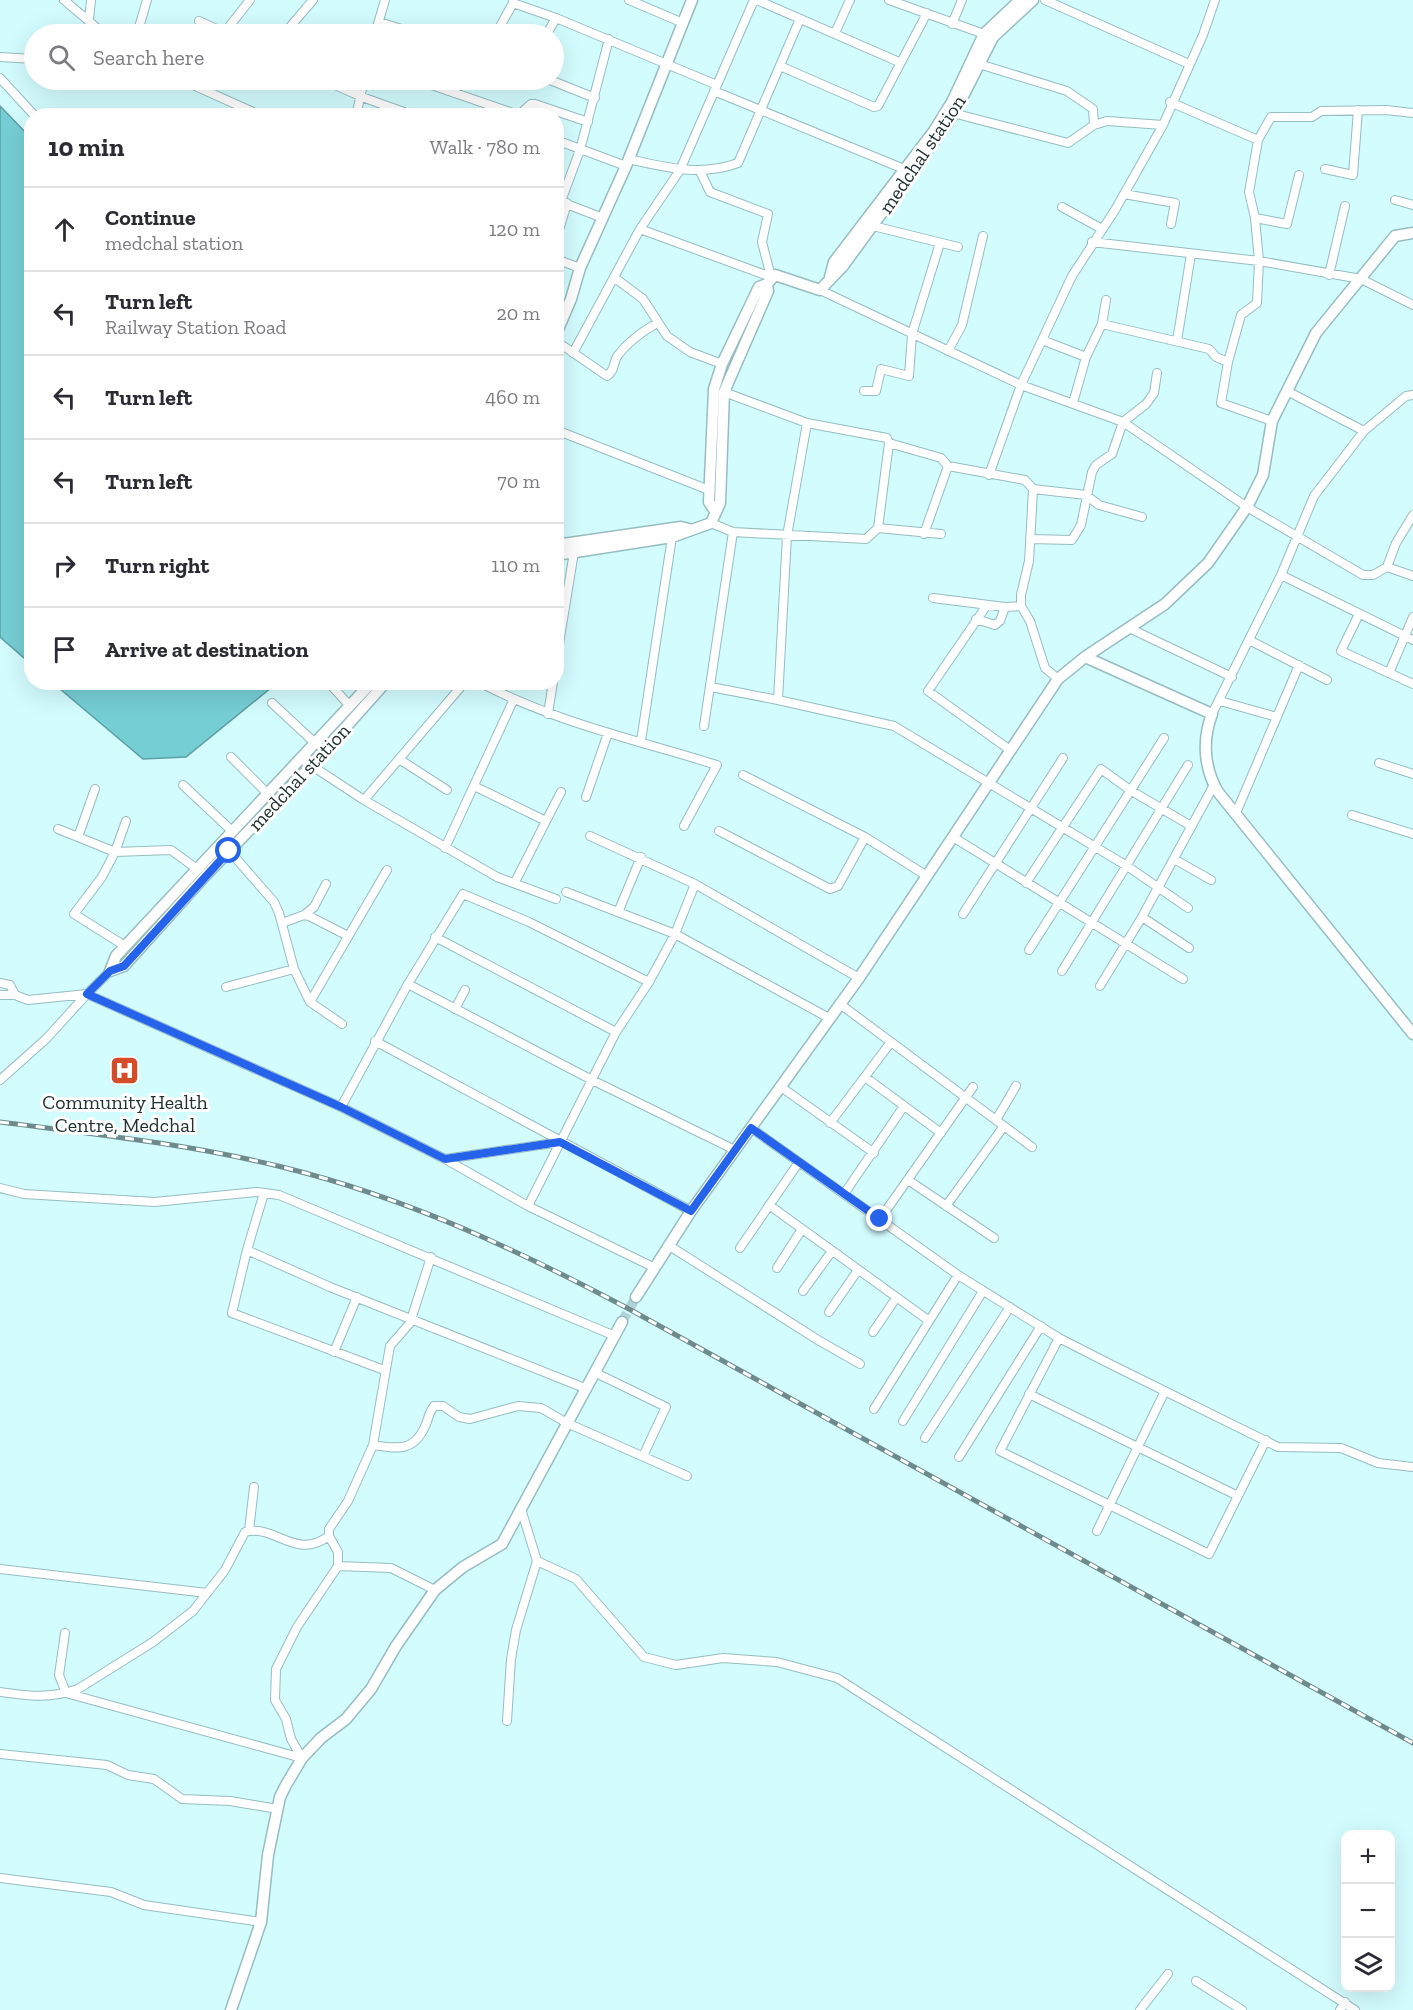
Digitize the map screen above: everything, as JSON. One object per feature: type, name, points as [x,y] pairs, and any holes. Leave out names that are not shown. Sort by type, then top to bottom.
[{"type":"street","points":[[64,0],[93,24]]},
{"type":"street","points":[[89,20],[91,0]]},
{"type":"street","points":[[140,24],[147,0]]},
{"type":"street","points":[[233,24],[250,0]]},
{"type":"street","points":[[293,24],[313,0]]},
{"type":"street","points":[[385,0],[379,22],[386,24]]},
{"type":"street","points":[[629,0],[683,23]]},
{"type":"street","points":[[564,316],[580,268],[627,163],[692,0]]},
{"type":"street","points":[[573,353],[640,229],[680,170],[755,0],[899,62]]},
{"type":"street","points":[[835,33],[850,0]]},
{"type":"street","points":[[889,0],[911,4],[952,24],[984,33]]},
{"type":"street","points":[[952,24],[962,0]]},
{"type":"street","name":"medchal station","points":[[829,278],[834,262],[950,112],[984,33],[1020,0]]},
{"type":"street","name":"medchal station","points":[[820,290],[829,278],[843,266],[873,226],[950,112],[980,64],[993,38],[1033,0]]},
{"type":"street","points":[[1045,0],[1189,64]]},
{"type":"street","points":[[989,475],[1021,385],[1072,276],[1124,194],[1163,125],[1170,102],[1189,64],[1215,0]]},
{"type":"street","points":[[501,24],[513,1],[666,64],[761,111],[904,169]]},
{"type":"street","points":[[780,66],[874,107],[878,106],[899,62],[927,13]]},
{"type":"street","points":[[553,24],[556,18]]},
{"type":"street","points":[[564,144],[627,163],[680,170],[719,170],[738,163],[800,18]]},
{"type":"street","points":[[199,21],[205,24]]},
{"type":"street","points":[[564,195],[595,98],[609,39]]},
{"type":"street","points":[[0,57],[24,58]]},
{"type":"street","points":[[980,64],[1066,91],[1094,109],[1094,125]]},
{"type":"street","points":[[0,78],[28,108]]},
{"type":"street","points":[[564,86],[595,98]]},
{"type":"street","points":[[204,90],[244,108]]},
{"type":"street","points":[[346,90],[393,108]]},
{"type":"street","points":[[359,108],[363,90]]},
{"type":"street","points":[[445,90],[496,108]]},
{"type":"street","points":[[1170,102],[1258,140]]},
{"type":"street","points":[[527,108],[531,104],[547,108]]},
{"type":"street","points":[[1325,169],[1353,175],[1358,110]]},
{"type":"street","points":[[1272,421],[1221,403],[1228,362],[1241,315],[1257,303],[1259,261],[1255,218],[1249,202],[1249,192],[1258,140],[1271,117],[1312,117],[1321,111],[1358,110],[1413,113]]},
{"type":"street","points":[[950,112],[1068,143],[1094,125],[1130,121],[1163,125]]},
{"type":"street","points":[[564,114],[588,122]]},
{"type":"street","points":[[700,171],[710,192],[768,214],[762,242],[769,280],[768,291],[724,392],[720,503],[711,523]]},
{"type":"street","points":[[1255,218],[1287,224],[1299,175]]},
{"type":"street","points":[[1124,194],[1175,203],[1171,224]]},
{"type":"street","points":[[1395,200],[1413,205]]},
{"type":"street","points":[[564,202],[603,218]]},
{"type":"street","points":[[1329,275],[1346,206]]},
{"type":"street","points":[[1062,207],[1102,228]]},
{"type":"street","points":[[873,226],[958,247]]},
{"type":"street","points":[[640,229],[769,280]]},
{"type":"street","points":[[636,1297],[653,1267],[691,1211],[859,978],[1058,679],[1085,657],[1165,604],[1208,563],[1247,507],[1263,475],[1272,421],[1316,333],[1395,236],[1413,233]]},
{"type":"street","points":[[948,351],[962,325],[983,236]]},
{"type":"street","points":[[1092,242],[1259,261],[1361,279],[1413,305]]},
{"type":"street","points":[[864,391],[876,391],[881,369],[909,376],[912,334],[940,243]]},
{"type":"street","points":[[1177,341],[1191,254]]},
{"type":"street","points":[[564,262],[580,268]]},
{"type":"street","points":[[715,511],[709,502],[714,389],[722,364],[759,287],[775,275],[820,290],[1021,385],[1124,422],[1247,507],[1363,575],[1373,575],[1387,567],[1410,526],[1413,515]]},
{"type":"street","points":[[615,278],[643,299],[667,336],[690,352],[722,364]]},
{"type":"street","points":[[1073,403],[1086,357],[1102,324],[1106,300]]},
{"type":"street","points":[[564,342],[573,353],[609,375],[617,356],[643,331],[657,323]]},
{"type":"street","points":[[1102,324],[1209,349],[1216,357],[1228,362]]},
{"type":"street","points":[[1042,340],[1086,357]]},
{"type":"street","points":[[1030,539],[1072,540],[1081,525],[1092,472],[1096,465],[1112,454],[1124,422],[1146,404],[1154,393],[1157,373]]},
{"type":"street","points":[[1287,391],[1364,430]]},
{"type":"street","points":[[564,554],[682,535],[689,529],[711,523],[733,532],[866,539],[878,528],[889,443],[886,438],[807,423],[724,392]]},
{"type":"street","points":[[1413,394],[1406,396],[1364,430],[1314,496],[1281,574],[1212,714],[1208,725],[1206,752],[1214,784],[1413,1034]]},
{"type":"street","points":[[778,700],[787,536],[807,423]]},
{"type":"street","points":[[564,433],[709,490]]},
{"type":"street","points":[[889,443],[941,458],[948,466],[1025,480],[1033,489],[1086,495],[1099,505],[1142,518]]},
{"type":"street","points":[[924,534],[948,466]]},
{"type":"street","points":[[1033,489],[1030,539],[1021,606],[1030,621],[1045,668],[1058,679]]},
{"type":"street","points":[[564,544],[681,526],[689,529]]},
{"type":"street","points":[[878,528],[941,534]]},
{"type":"street","points":[[704,726],[733,532]]},
{"type":"street","points":[[641,741],[672,537]]},
{"type":"street","points":[[564,613],[574,552]]},
{"type":"street","points":[[1387,567],[1413,576]]},
{"type":"street","points":[[1281,574],[1413,640]]},
{"type":"street","points":[[933,598],[1005,607],[1021,606]]},
{"type":"street","points":[[987,605],[928,691],[1010,750]]},
{"type":"street","points":[[976,619],[995,625],[1000,621],[1005,607]]},
{"type":"street","points":[[1359,614],[1341,651],[1413,684]]},
{"type":"street","points":[[1389,672],[1413,617]]},
{"type":"street","points":[[1129,628],[1232,677]]},
{"type":"street","points":[[1249,640],[1328,680]]},
{"type":"street","points":[[1085,657],[1212,714]]},
{"type":"street","points":[[1236,813],[1299,665]]},
{"type":"street","points":[[711,687],[894,726],[1127,866],[1188,908]]},
{"type":"street","points":[[335,690],[350,706]]},
{"type":"street","points":[[0,1080],[46,1039],[110,971],[116,956],[125,946],[197,869],[226,846],[232,831],[365,690]]},
{"type":"street","name":"medchal station","points":[[110,971],[124,966],[226,846],[312,765],[379,690]]},
{"type":"street","points":[[364,800],[458,690]]},
{"type":"street","points":[[494,690],[548,714],[717,765],[684,826]]},
{"type":"street","points":[[548,714],[552,690]]},
{"type":"street","points":[[445,848],[513,700]]},
{"type":"street","points":[[1220,701],[1277,717]]},
{"type":"street","points":[[272,703],[315,743]]},
{"type":"street","points":[[586,797],[608,733]]},
{"type":"street","points":[[1029,950],[1164,738]]},
{"type":"street","points":[[231,756],[267,793]]},
{"type":"street","points":[[300,758],[364,800],[497,877],[556,899]]},
{"type":"street","points":[[963,914],[1063,758]]},
{"type":"street","points":[[399,759],[447,789]]},
{"type":"street","points":[[1379,763],[1413,774]]},
{"type":"street","points":[[1062,971],[1188,765]]},
{"type":"street","points":[[1026,883],[1101,769],[1161,810],[1191,826]]},
{"type":"street","points":[[743,776],[865,837],[927,876]]},
{"type":"street","points":[[1100,986],[1159,887],[1214,784]]},
{"type":"street","points":[[183,785],[232,831]]},
{"type":"street","points":[[474,786],[546,821]]},
{"type":"street","points":[[78,837],[95,789]]},
{"type":"street","points":[[515,882],[561,792]]},
{"type":"street","points":[[1352,815],[1413,834]]},
{"type":"street","points":[[125,946],[74,914],[102,877],[115,852],[126,821]]},
{"type":"street","points":[[58,829],[115,852],[171,850],[197,869]]},
{"type":"street","points":[[719,831],[830,889],[838,886],[865,837]]},
{"type":"street","points":[[590,836],[641,857],[695,884],[859,978]]},
{"type":"street","points":[[953,837],[1183,979]]},
{"type":"street","points":[[226,846],[274,902],[294,969],[310,1002],[342,1024]]},
{"type":"street","points":[[619,910],[641,857]]},
{"type":"street","points":[[1174,859],[1211,880]]},
{"type":"street","points":[[310,1002],[387,870]]},
{"type":"street","points":[[282,923],[304,915],[314,907],[326,884]]},
{"type":"street","points":[[528,1206],[616,1032],[650,981],[675,934],[695,884]]},
{"type":"street","points":[[566,892],[619,910],[675,934],[830,1018]]},
{"type":"street","points":[[341,1107],[375,1041],[435,937],[463,894],[529,922],[650,981]]},
{"type":"street","points":[[304,915],[348,936]]},
{"type":"street","points":[[1142,917],[1189,948]]},
{"type":"street","points":[[435,937],[616,1032]]},
{"type":"street","points":[[226,987],[294,969]]},
{"type":"street","points":[[0,982],[10,985],[15,995]]},
{"type":"street","points":[[408,984],[592,1080],[735,1150]]},
{"type":"street","points":[[455,1009],[465,990]]},
{"type":"street","points":[[0,995],[15,995],[28,1000],[87,994],[341,1107],[445,1159],[528,1206],[653,1267]]},
{"type":"street","points":[[840,1004],[1032,1147]]},
{"type":"street","points":[[375,1041],[691,1211]]},
{"type":"street","points":[[830,1123],[891,1042]]},
{"type":"street","points":[[865,1077],[941,1132]]},
{"type":"street","points":[[946,1206],[1000,1123],[1016,1086]]},
{"type":"street","points":[[781,1087],[874,1153]]},
{"type":"street","points":[[880,1219],[973,1087]]},
{"type":"street","points":[[843,1194],[874,1153],[904,1106]]},
{"type":"street","points":[[751,1128],[958,1275],[1059,1338],[1278,1447],[1341,1448],[1378,1463],[1413,1467]]},
{"type":"street","points":[[445,1159],[560,1142]]},
{"type":"street","points":[[740,1248],[799,1162]]},
{"type":"street","points":[[908,1180],[994,1238]]},
{"type":"street","points":[[0,1188],[24,1194],[155,1202],[264,1193],[279,1195],[615,1336]]},
{"type":"street","points":[[264,1193],[232,1313],[384,1370]]},
{"type":"street","points":[[769,1205],[928,1320]]},
{"type":"street","points":[[777,1268],[802,1229]]},
{"type":"street","points":[[668,1245],[818,1341],[860,1364]]},
{"type":"street","points":[[247,1250],[586,1389]]},
{"type":"street","points":[[803,1291],[832,1251]]},
{"type":"street","points":[[302,1758],[291,1739],[286,1719],[275,1700],[275,1677],[297,1627],[338,1566],[338,1552],[329,1536],[333,1520],[348,1501],[373,1445],[384,1370],[390,1346],[412,1318],[431,1257]]},
{"type":"street","points":[[829,1312],[858,1270]]},
{"type":"street","points":[[874,1409],[958,1275]]},
{"type":"street","points":[[903,1421],[983,1291]]},
{"type":"street","points":[[334,1352],[357,1297]]},
{"type":"street","points":[[873,1332],[896,1298]]},
{"type":"street","points":[[925,1438],[1010,1307]]},
{"type":"street","points":[[231,2010],[261,1922],[268,1855],[280,1797],[302,1758],[321,1738],[346,1719],[371,1689],[396,1646],[435,1590],[463,1567],[502,1544],[622,1322]]},
{"type":"street","points":[[959,1457],[1041,1326]]},
{"type":"street","points":[[1059,1338],[1000,1452],[1209,1554],[1266,1440]]},
{"type":"street","points":[[596,1373],[666,1407],[643,1456]]},
{"type":"street","points":[[1097,1531],[1165,1391]]},
{"type":"street","points":[[1029,1395],[1238,1496]]},
{"type":"street","points":[[373,1445],[406,1448],[419,1436],[429,1412],[439,1405],[459,1417],[470,1419],[518,1406],[541,1408],[567,1423],[687,1476]]},
{"type":"street","points":[[249,1531],[254,1487]]},
{"type":"street","points":[[507,1721],[511,1659],[516,1630],[537,1561],[521,1509]]},
{"type":"street","points":[[0,1692],[42,1698],[66,1693],[78,1689],[153,1642],[194,1611],[225,1570],[243,1534],[249,1531],[297,1545],[310,1546],[329,1536]]},
{"type":"street","points":[[537,1561],[576,1579],[644,1657],[676,1665],[723,1658],[777,1662],[837,1678],[1343,2006],[1355,2010]]},
{"type":"street","points":[[338,1566],[391,1568],[435,1590]]},
{"type":"street","points":[[0,1569],[207,1593]]},
{"type":"street","points":[[65,1633],[59,1675],[66,1693]]},
{"type":"street","points":[[66,1693],[302,1758]]},
{"type":"street","points":[[0,1754],[107,1764],[128,1775],[154,1779],[182,1799],[230,1801],[278,1809]]},
{"type":"street","points":[[0,1878],[111,1892],[144,1905],[261,1922]]},
{"type":"street","points":[[1140,2010],[1168,1974]]},
{"type":"street","points":[[1196,1981],[1242,2010]]},
{"type":"water","points":[[0,106],[24,131],[24,658],[0,637]]},
{"type":"water","points":[[61,690],[268,690],[186,757],[143,759]]},
{"type":"tunnel","points":[[622,1322],[636,1297]]},
{"type":"railway","points":[[0,1122],[141,1140],[247,1159],[328,1179],[460,1227],[545,1266],[629,1309],[1413,1743]]},
{"type":"place","name":"Community Health Centre, Medchal","points":[[125,1071]]},
{"type":"route","points":[[229,851],[124,966],[110,971],[87,994],[341,1107],[445,1159],[560,1142],[691,1211],[751,1128],[880,1219]]}]
